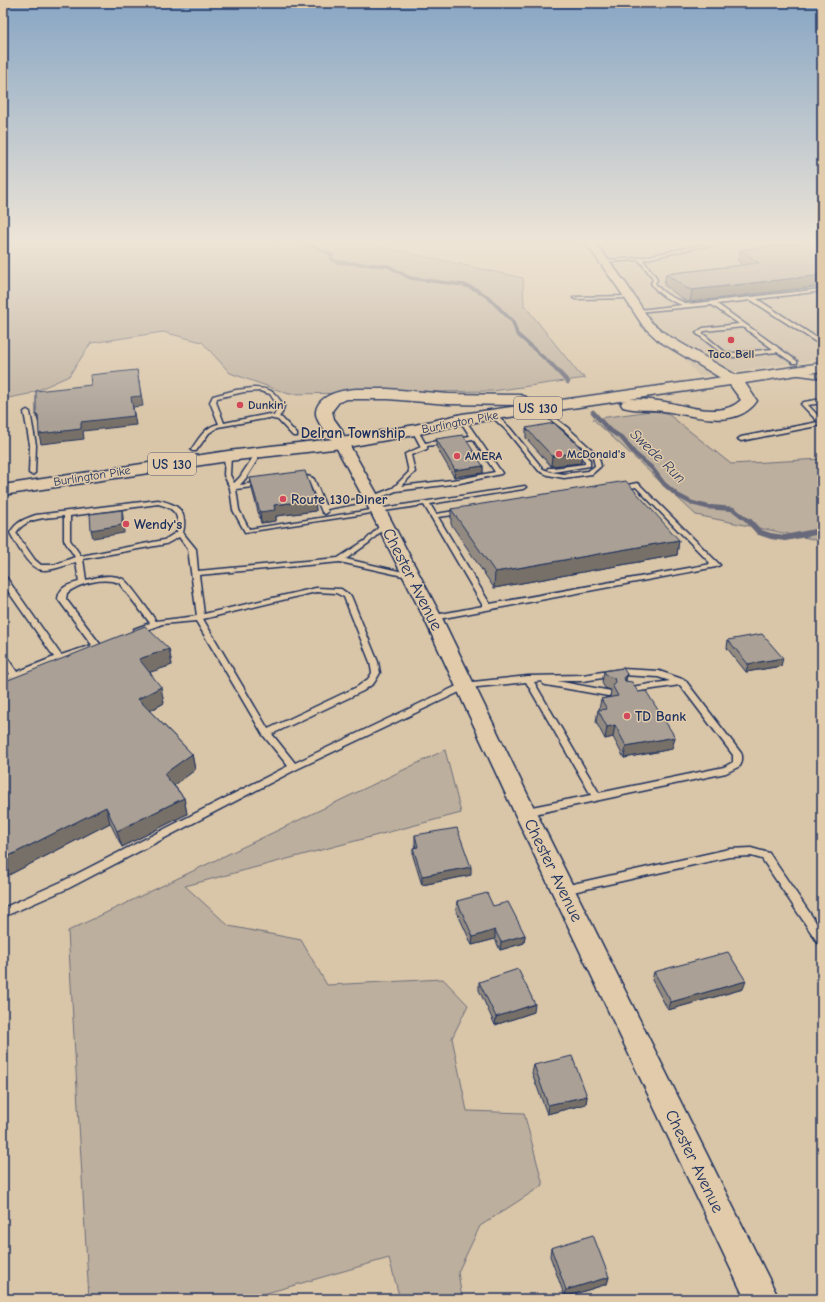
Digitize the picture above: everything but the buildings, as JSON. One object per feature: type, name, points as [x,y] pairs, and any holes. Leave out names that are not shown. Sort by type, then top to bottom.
[{"type":"highway","name":"Burlington Pike","points":[[3,478],[295,435],[338,436],[415,430],[493,415],[534,404],[580,401],[728,376],[822,358]]},
{"type":"highway","name":"Burlington Pike","points":[[3,490],[258,452],[338,436],[534,404],[728,376],[780,373],[822,367]]},
{"type":"highway","points":[[580,401],[663,406],[705,414],[728,413],[745,406],[749,401],[742,389],[728,376]]},
{"type":"highway","points":[[338,436],[326,420],[324,411],[329,403],[344,395],[371,393],[534,404]]},
{"type":"street","points":[[634,303],[647,324],[663,338],[728,376]]},
{"type":"street","name":"Chester Avenue","points":[[338,436],[412,576],[466,685],[525,812],[762,1299]]},
{"type":"lane","points":[[681,303],[688,306]]},
{"type":"lane","points":[[639,311],[713,303],[795,362]]},
{"type":"lane","points":[[760,303],[819,339],[822,345]]},
{"type":"lane","points":[[743,325],[702,331],[734,355],[777,350]]},
{"type":"lane","points":[[780,373],[822,376]]},
{"type":"lane","points":[[219,426],[213,402],[216,397],[251,390],[264,389],[275,396],[281,406],[276,417]]},
{"type":"lane","points":[[822,401],[804,404],[822,423]]},
{"type":"lane","points":[[493,415],[514,437],[541,470],[550,474],[564,476],[583,474],[594,470],[598,466],[596,456],[534,404]]},
{"type":"lane","points":[[26,412],[34,445],[32,473]]},
{"type":"lane","points":[[194,450],[207,432],[219,426],[269,416],[280,419],[295,435]]},
{"type":"lane","points":[[553,419],[557,433]]},
{"type":"lane","points":[[395,489],[460,481],[499,473],[462,420]]},
{"type":"lane","points":[[741,439],[822,423]]},
{"type":"lane","points":[[340,560],[368,541],[378,511],[395,489],[412,472],[408,454],[425,448],[415,430]]},
{"type":"lane","points":[[423,445],[474,437]]},
{"type":"lane","points":[[514,437],[522,441],[546,467],[553,470],[588,465],[588,461],[568,442]]},
{"type":"lane","points":[[232,488],[243,478],[258,452]]},
{"type":"lane","points":[[228,456],[227,475],[232,488],[236,510],[247,531],[327,517],[427,504],[524,487]]},
{"type":"lane","points":[[291,480],[311,479],[327,517]]},
{"type":"lane","points":[[232,488],[269,483]]},
{"type":"lane","points":[[433,618],[716,565],[637,485],[613,489]]},
{"type":"lane","points":[[158,502],[170,504],[177,510],[182,522],[180,532],[166,542],[79,558],[55,566],[39,567],[32,561],[13,533],[16,526],[25,520],[158,502]]},
{"type":"lane","points":[[427,504],[488,607]]},
{"type":"lane","points":[[324,507],[378,511]]},
{"type":"lane","points":[[434,516],[466,511]]},
{"type":"lane","points":[[67,514],[67,540],[79,558],[83,583]]},
{"type":"lane","points":[[180,532],[192,549],[199,618],[266,733],[294,767]]},
{"type":"lane","points":[[195,573],[340,560],[412,576]]},
{"type":"lane","points":[[3,680],[59,658],[101,645],[62,599],[63,592],[71,586],[102,578],[113,578],[122,581],[155,625]]},
{"type":"lane","points":[[3,579],[59,658]]},
{"type":"lane","points":[[126,636],[161,622],[199,618],[316,590],[338,591],[346,596],[374,662],[376,673],[371,681],[360,688],[266,733]]},
{"type":"lane","points":[[3,658],[15,675]]},
{"type":"lane","points":[[3,913],[65,885],[294,767],[466,685],[528,679],[583,678],[622,672],[659,674],[682,682],[738,755],[737,764],[726,770],[525,812]]},
{"type":"lane","points":[[528,679],[608,693]]},
{"type":"lane","points":[[528,679],[597,797]]},
{"type":"lane","points":[[627,690],[682,682]]},
{"type":"lane","points":[[564,890],[729,853],[751,852],[764,856],[822,940]]},
{"type":"shaded area","points":[[3,303],[524,303],[524,305],[580,375],[586,378],[493,391],[289,394],[230,373],[202,342],[163,332],[91,343],[69,376],[29,394],[3,399]]},
{"type":"shaded area","points":[[636,303],[822,303],[822,359],[699,376]]},
{"type":"shaded area","points":[[658,410],[668,414],[731,464],[822,459],[822,541],[696,515],[593,419]]},
{"type":"shaded area","points":[[445,750],[461,813],[185,886],[229,926],[301,940],[327,985],[443,979],[468,1005],[452,1038],[467,1111],[524,1113],[543,1185],[480,1226],[458,1272],[462,1299],[400,1299],[389,1258],[246,1299],[89,1299],[68,931]]},
{"type":"waterway","name":"Swede Run","points":[[494,303],[513,322],[517,334],[553,366]]},
{"type":"waterway","name":"Swede Run","points":[[553,366],[568,382]]},
{"type":"waterway","name":"Swede Run","points":[[593,412],[608,429],[622,438],[635,454],[652,468],[664,484],[677,495],[692,503],[708,507],[733,509],[751,523]]},
{"type":"waterway","name":"Swede Run","points":[[751,523],[759,532],[771,536],[785,538],[815,532],[822,533]]},
{"type":"place","name":"Taco Bell","points":[[731,340]]},
{"type":"place","name":"Dunkin'","points":[[240,405]]},
{"type":"place","name":"McDonald's","points":[[559,454]]},
{"type":"place","name":"AMERA","points":[[457,456]]},
{"type":"place","name":"Route 130 Diner","points":[[283,499]]},
{"type":"place","name":"Wendy's","points":[[126,524]]},
{"type":"place","name":"TD Bank","points":[[627,716]]},
{"type":"district","name":"Delran Township","points":[[353,433]]}]
